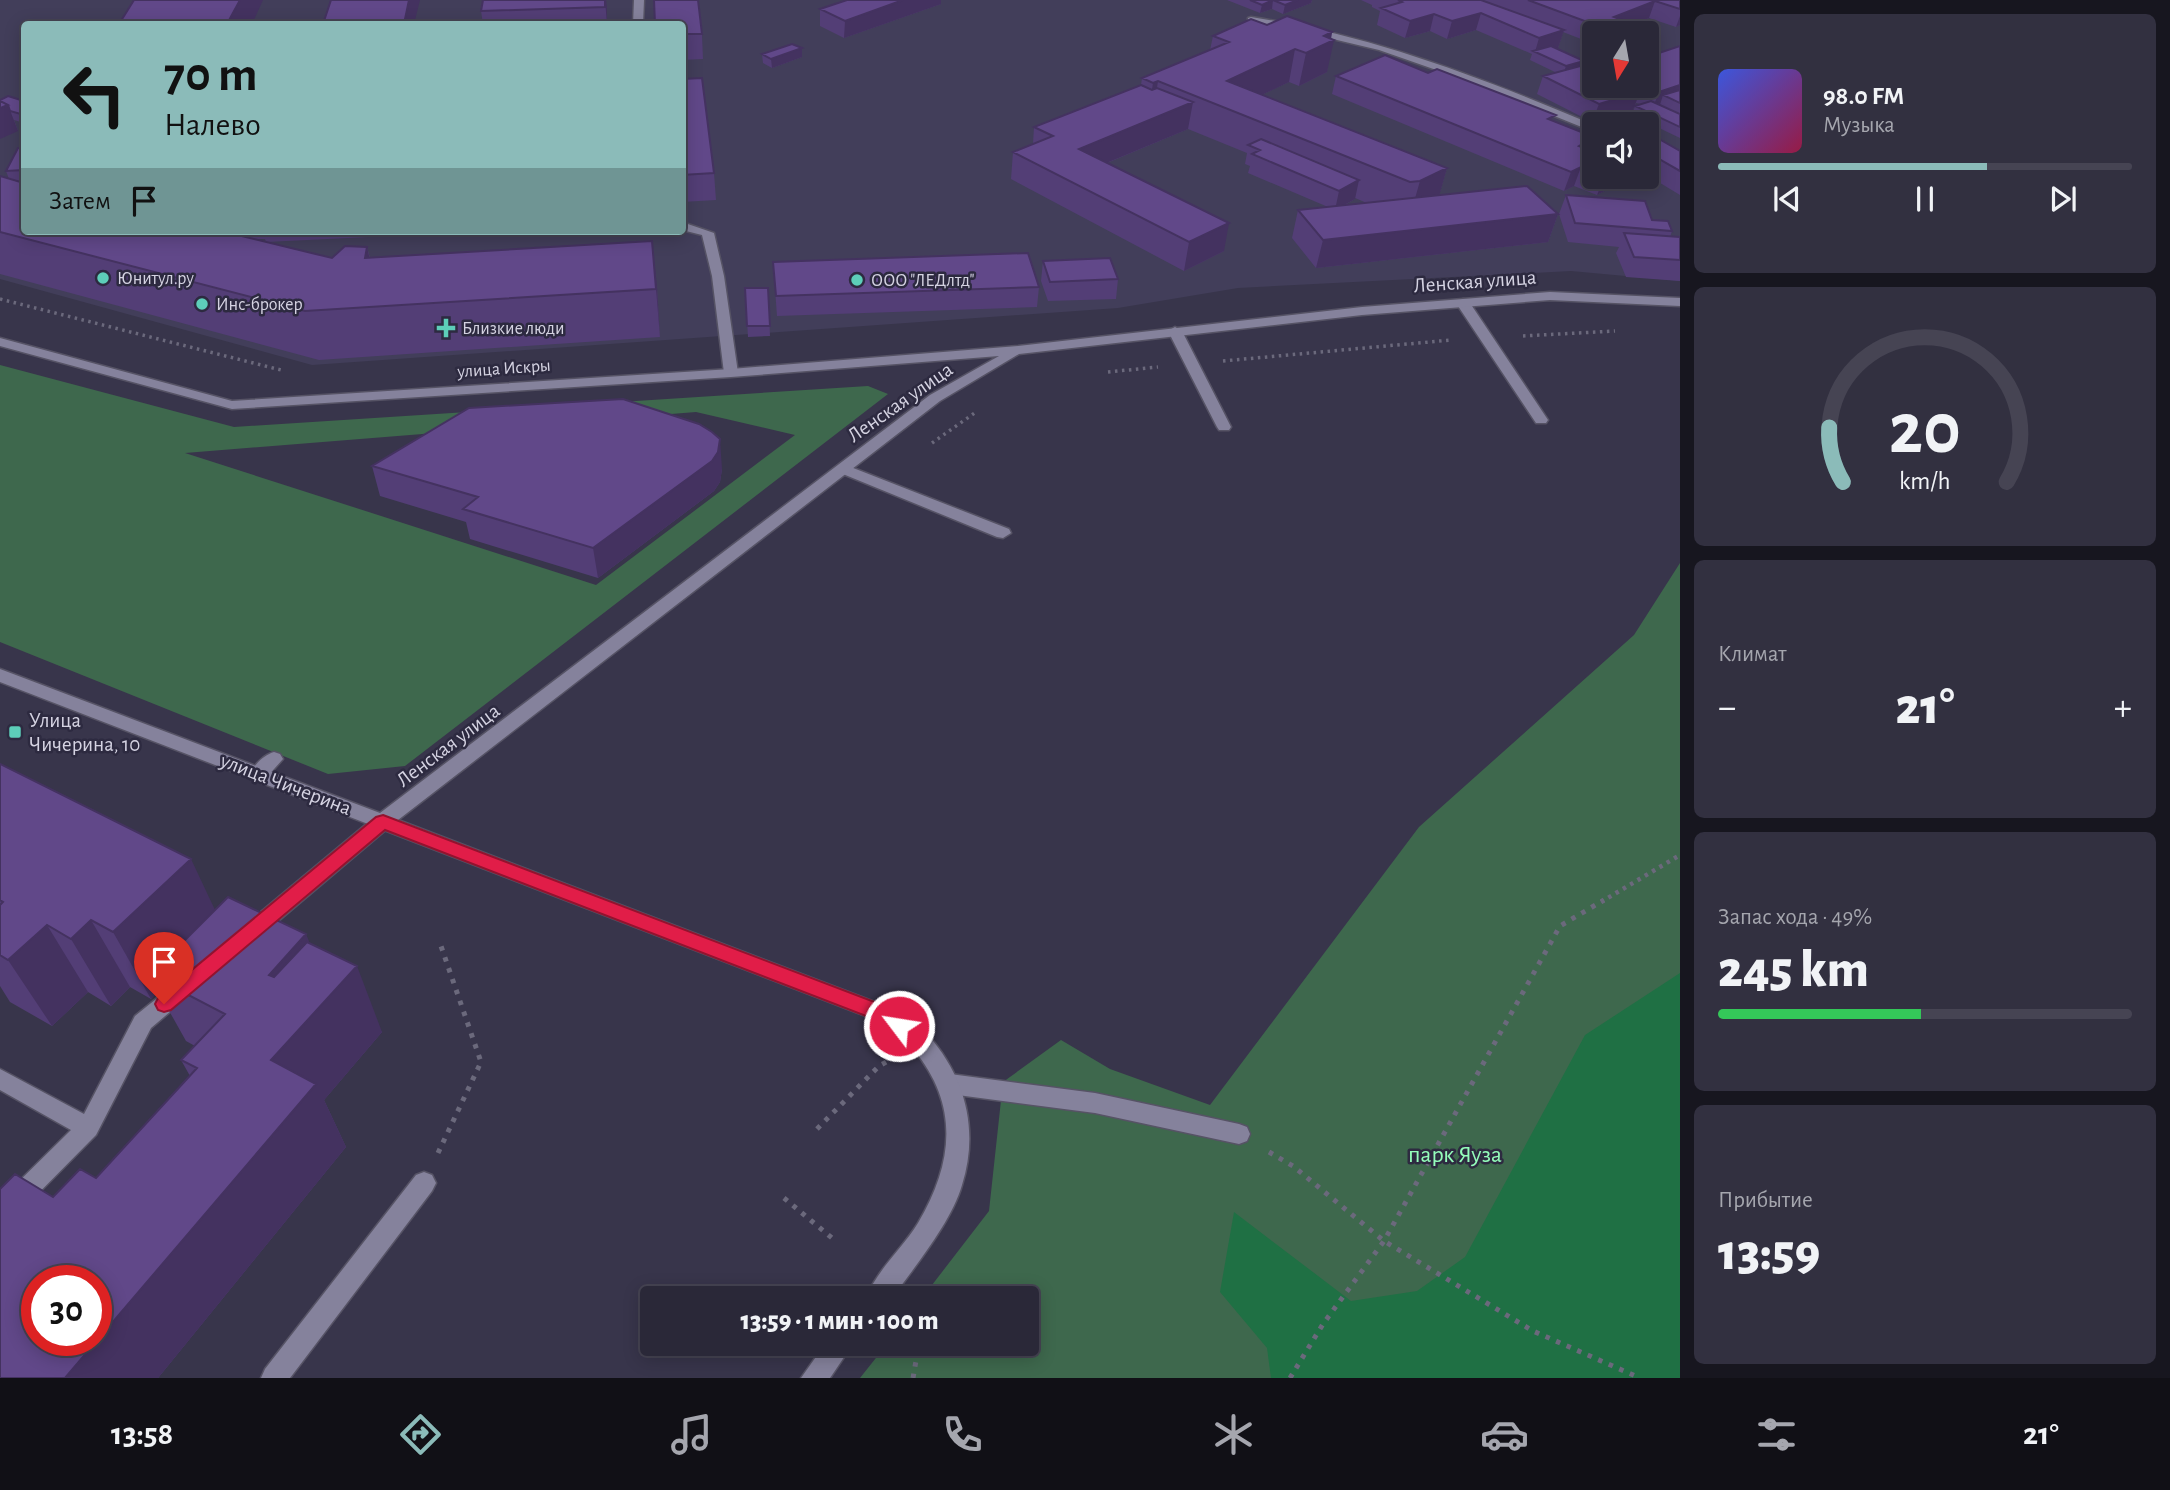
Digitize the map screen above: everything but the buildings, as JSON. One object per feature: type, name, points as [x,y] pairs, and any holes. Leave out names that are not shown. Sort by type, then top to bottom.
[{"type":"street","points":[[638,21],[639,0]]},
{"type":"street","points":[[1251,20],[1287,24],[1340,36],[1413,59],[1582,124]]},
{"type":"street","points":[[686,227],[708,233],[718,276],[731,373]]},
{"type":"street","name":"Ленская улица","points":[[238,942],[383,822],[935,398],[1018,350],[1175,331],[1550,296],[1680,302]]},
{"type":"street","points":[[1463,303],[1541,420]]},
{"type":"street","points":[[1175,331],[1224,427]]},
{"type":"street","name":"улица Искры","points":[[0,342],[232,405],[731,373],[1018,350]]},
{"type":"street","points":[[843,469],[1003,533]]},
{"type":"street","name":"улица Чичерина","points":[[0,675],[878,1012],[920,1041],[950,1084],[959,1132],[951,1185],[925,1233],[887,1286]]},
{"type":"street","points":[[259,774],[274,759]]},
{"type":"street","points":[[0,1216],[88,1128],[143,1022],[196,978]]},
{"type":"street","points":[[0,1079],[88,1128]]},
{"type":"street","points":[[950,1084],[1105,1102],[1239,1134]]},
{"type":"street","points":[[274,1378],[424,1183]]},
{"type":"street","points":[[814,1378],[831,1356]]},
{"type":"path","points":[[0,299],[293,373]]},
{"type":"path","points":[[1101,373],[1486,338],[1625,330]]},
{"type":"path","points":[[931,443],[977,412]]},
{"type":"path","points":[[1290,1378],[1323,1324],[1384,1241],[1560,926],[1680,855]]},
{"type":"path","points":[[424,1183],[481,1062],[441,946]]},
{"type":"path","points":[[817,1129],[879,1066],[920,1041]]},
{"type":"path","points":[[1239,1134],[1293,1166],[1384,1241],[1533,1331],[1640,1378]]},
{"type":"path","points":[[784,1198],[832,1238]]},
{"type":"path","points":[[913,1378],[917,1356]]},
{"type":"shaded area","points":[[0,0],[1680,0],[1680,281],[1571,271],[1238,288],[1118,308],[312,365],[0,279]]},
{"type":"green space","points":[[0,365],[234,427],[868,386],[888,394],[405,766],[328,774],[0,642]],"holes":[[[696,412],[795,435],[596,585],[185,453]]]},
{"type":"green space","name":"парк Яуза","points":[[1680,563],[1680,1378],[860,1378],[877,1356],[1039,1356],[1039,1286],[931,1286],[989,1211],[1003,1082],[1061,1040],[1110,1069],[1210,1105],[1419,827],[1634,635]]},
{"type":"green space","points":[[1680,973],[1680,1378],[1271,1378],[1267,1348],[1220,1292],[1234,1212],[1351,1301],[1417,1291],[1465,1257],[1585,1035]]},
{"type":"place","name":"Юнитул.ру","points":[[103,278]]},
{"type":"place","name":"ООО \"ЛЕДлтд\"","points":[[857,280]]},
{"type":"place","name":"Инс-брокер","points":[[202,304]]},
{"type":"place","name":"Близкие люди","points":[[446,328]]},
{"type":"place","name":"Улица Чичерина, 10","points":[[15,732]]},
{"type":"route","points":[[164,1004],[383,822],[878,1012],[899,1026]]}]
